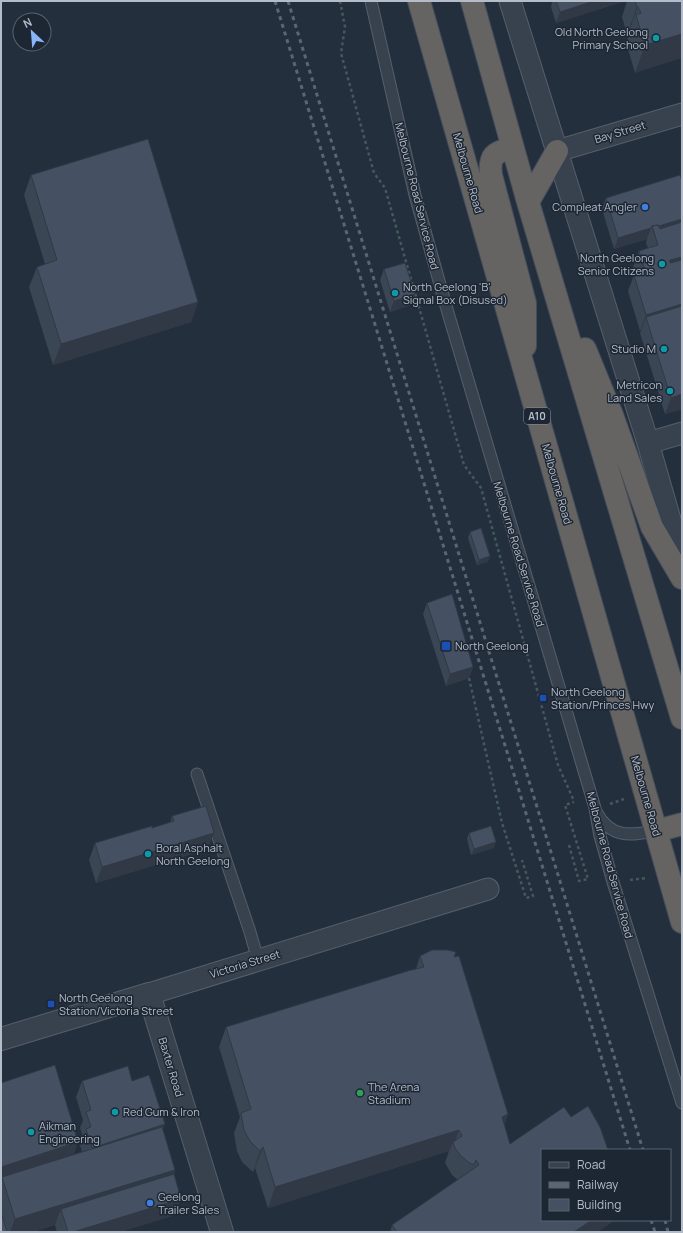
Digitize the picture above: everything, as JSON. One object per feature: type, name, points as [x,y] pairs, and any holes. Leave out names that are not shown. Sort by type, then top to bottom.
[{"type":"highway","name":"Melbourne Road","points":[[419,1],[682,922]]},
{"type":"highway","points":[[472,1],[512,148],[682,718]]},
{"type":"highway","points":[[512,148],[495,154],[490,162],[490,169],[525,303],[525,372]]},
{"type":"highway","points":[[528,202],[557,151]]},
{"type":"highway","points":[[541,247],[612,415],[652,527],[682,578]]},
{"type":"highway","points":[[656,831],[682,824]]},
{"type":"street","points":[[510,1],[648,443],[682,561]]},
{"type":"street","name":"Bay Street","points":[[557,151],[682,114]]},
{"type":"street","points":[[648,443],[682,433]]},
{"type":"street","name":"Victoria Street","points":[[1,1039],[488,889]]},
{"type":"street","name":"Baxter Road","points":[[149,994],[222,1232]]},
{"type":"lane","name":"Melbourne Road Service Road","points":[[372,1],[415,195],[446,306],[595,808],[600,836],[613,882],[682,1103]]},
{"type":"lane","points":[[197,774],[258,960]]},
{"type":"lane","points":[[595,808],[604,823],[614,831],[628,834],[656,831]]},
{"type":"path","points":[[340,1],[345,27],[341,53],[374,173],[384,188],[464,465],[480,488],[558,765],[577,807]]},
{"type":"path","points":[[469,678],[502,823],[526,898],[533,896],[522,860]]},
{"type":"path","points":[[569,845],[579,881],[588,879],[565,805],[574,802]]},
{"type":"path","points":[[613,882],[650,878]]},
{"type":"building","points":[[556,1],[594,1],[560,12]]},
{"type":"building","points":[[635,1],[682,1],[682,34],[645,45],[636,15],[641,13]]},
{"type":"building","points":[[148,139],[198,302],[61,344],[37,267],[57,260],[31,175]]},
{"type":"building","points":[[680,175],[682,181],[682,219],[659,226],[652,226],[651,228],[618,238],[606,198]]},
{"type":"building","points":[[682,222],[682,257],[670,260],[670,263],[682,260],[682,304],[646,315],[634,275],[645,271],[639,251],[658,245],[652,226],[658,225],[660,229]]},
{"type":"building","points":[[405,263],[415,294],[394,301],[384,269]]},
{"type":"building","points":[[682,306],[682,394],[671,398],[646,317]]},
{"type":"building","points":[[481,528],[490,556],[479,560],[470,532]]},
{"type":"building","name":"North Geelong","points":[[452,594],[473,667],[450,674],[427,603]]},
{"type":"building","points":[[206,806],[214,833],[102,867],[95,843],[174,821],[172,816]]},
{"type":"building","points":[[491,826],[496,842],[474,849],[469,833]]},
{"type":"building","name":"The Arena Stadium","points":[[432,950],[448,950],[456,952],[454,957],[459,956],[508,1114],[502,1117],[510,1144],[564,1107],[571,1117],[588,1106],[600,1127],[608,1149],[541,1149],[541,1221],[590,1221],[574,1232],[397,1232],[392,1225],[479,1165],[476,1160],[474,1165],[468,1162],[455,1148],[453,1142],[462,1136],[459,1130],[275,1187],[263,1147],[260,1151],[250,1141],[244,1130],[241,1113],[251,1109],[226,1027],[424,967],[420,956]]},
{"type":"building","name":"Aikman Engineering","points":[[55,1065],[78,1142],[1,1167],[1,1083]]},
{"type":"building","name":"Red Gum & Iron","points":[[128,1066],[132,1081],[149,1075],[165,1124],[92,1148],[86,1129],[91,1127],[86,1112],[91,1110],[82,1081]]},
{"type":"building","points":[[162,1127],[175,1170],[15,1219],[2,1177]]},
{"type":"building","points":[[174,1174],[181,1199],[73,1232],[68,1232],[61,1209]]},
{"type":"building","points":[[1,1212],[7,1232],[1,1232]]},
{"type":"railway","points":[[275,1],[630,1149]]},
{"type":"railway","points":[[288,1],[643,1149]]},
{"type":"railway","points":[[651,1221],[655,1232]]},
{"type":"railway","points":[[665,1221],[668,1232]]},
{"type":"place","name":"Old North Geelong Primary School","points":[[656,38]]},
{"type":"place","name":"Compleat Angler","points":[[645,207]]},
{"type":"place","name":"North Geelong Senior Citizens","points":[[662,264]]},
{"type":"place","name":"North Geelong 'B' Signal Box (Disused)","points":[[395,293]]},
{"type":"place","name":"Studio M","points":[[664,349]]},
{"type":"place","name":"Metricon Land Sales","points":[[670,391]]},
{"type":"place","name":"North Geelong","points":[[446,646]]},
{"type":"place","name":"North Geelong Station/Princes Hwy","points":[[543,698]]},
{"type":"place","name":"Boral Asphalt North Geelong","points":[[148,854]]},
{"type":"place","name":"North Geelong Station/Victoria Street","points":[[51,1004]]},
{"type":"place","name":"The Arena Stadium","points":[[360,1093]]},
{"type":"place","name":"Red Gum & Iron","points":[[115,1112]]},
{"type":"place","name":"Aikman Engineering","points":[[31,1132]]},
{"type":"place","name":"Geelong Trailer Sales","points":[[150,1203]]}]
